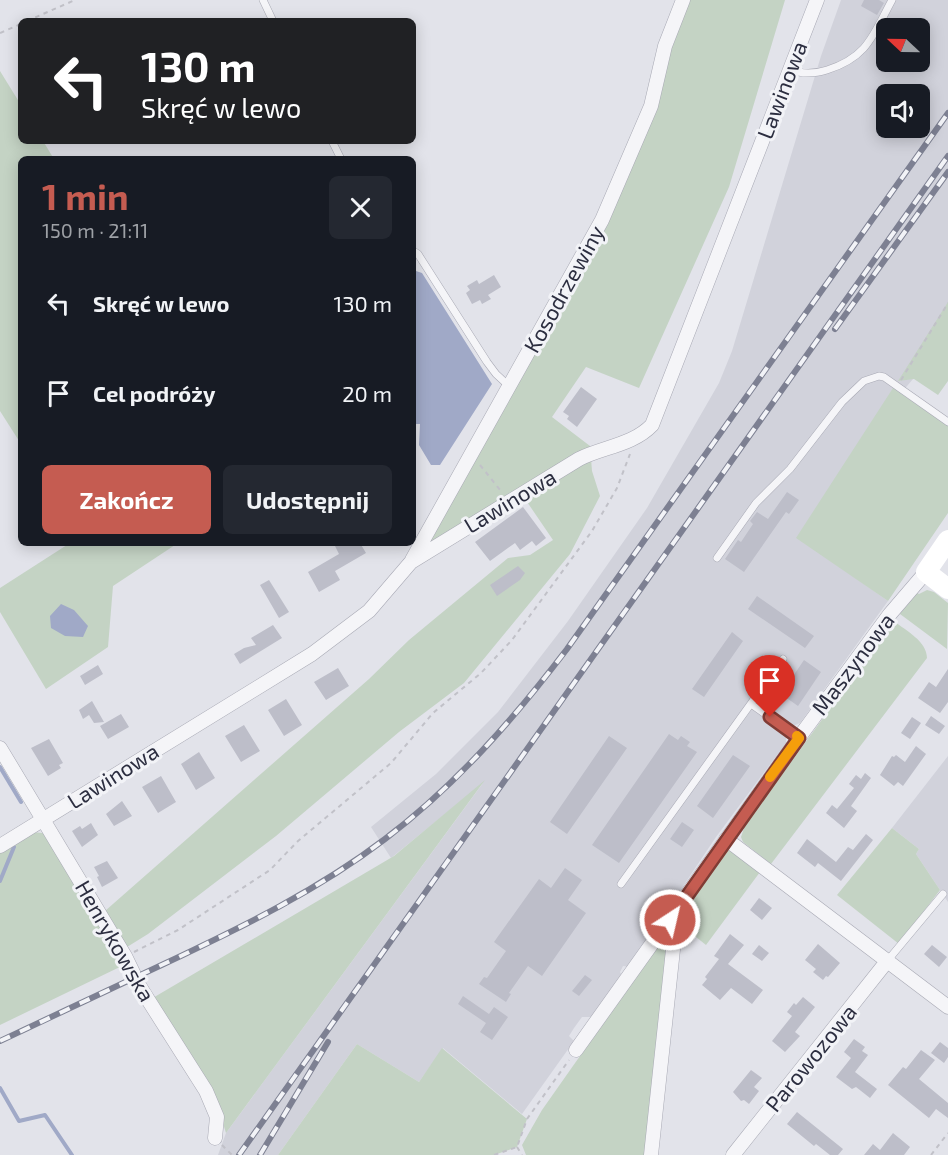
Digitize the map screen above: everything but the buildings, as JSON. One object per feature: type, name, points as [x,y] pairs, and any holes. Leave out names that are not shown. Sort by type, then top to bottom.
[{"type":"street","name":"Kosodrzewiny","points":[[411,562],[602,220],[651,106],[665,46],[683,0]]},
{"type":"street","name":"Lawinowa","points":[[0,846],[312,654],[369,611],[411,562],[508,501],[594,451],[633,440],[652,426],[816,0]]},
{"type":"street","name":"Maszynowa","points":[[576,1050],[799,738],[890,614],[926,572],[948,540]]},
{"type":"street","points":[[926,572],[948,589]]},
{"type":"street","name":"Henrykowska","points":[[0,748],[125,956],[140,987],[206,1090],[217,1117],[215,1138]]},
{"type":"street","points":[[726,839],[948,1007]]},
{"type":"street","points":[[651,1155],[675,931],[670,920]]},
{"type":"street","name":"Parowozowa","points":[[733,1155],[888,960]]},
{"type":"lane","points":[[263,0],[272,18]]},
{"type":"lane","points":[[790,69],[798,73],[821,72],[852,60],[867,44],[892,0]]},
{"type":"lane","points":[[416,253],[487,362],[510,387]]},
{"type":"lane","points":[[717,558],[756,503],[790,469],[851,392],[864,381],[879,376],[948,422]]},
{"type":"lane","points":[[621,884],[783,659]]},
{"type":"lane","points":[[751,704],[799,738]]},
{"type":"lane","points":[[888,960],[943,894]]},
{"type":"path","points":[[34,18],[75,0]]},
{"type":"path","points":[[0,33],[18,25]]},
{"type":"path","points":[[897,386],[948,303]]},
{"type":"path","points":[[125,956],[178,930],[270,870],[298,841],[392,763],[433,713],[481,673],[512,640],[592,531],[617,488],[629,458],[633,440]]},
{"type":"path","points":[[472,455],[508,501]]},
{"type":"path","points":[[517,1147],[527,1119],[576,1050]]},
{"type":"path","points":[[931,1155],[948,1133]]},
{"type":"path","points":[[494,1155],[517,1147]]},
{"type":"path","points":[[517,1147],[522,1155]]},
{"type":"shaded area","points":[[841,0],[948,0],[948,322],[913,379],[890,406],[800,539],[888,601],[800,723],[793,726],[786,736],[786,743],[716,837],[629,967],[623,966],[620,972],[622,976],[593,1017],[582,1017],[574,1028],[569,1036],[574,1041],[522,1114],[443,1048],[419,1082],[357,1044],[278,1155],[218,1155],[226,1133],[483,783],[391,858],[371,827],[436,774],[498,712],[568,621],[647,508],[719,383],[732,351],[821,56]]},
{"type":"shaded area","points":[[948,756],[948,902],[916,854],[919,849],[892,828]]},
{"type":"green space","points":[[683,0],[785,0],[729,187],[639,388],[586,367],[552,417],[590,446],[592,471],[600,496],[570,554],[464,683],[399,732],[276,836],[148,934],[119,952],[126,964],[0,1025],[0,852],[29,834],[47,835],[105,911],[369,679],[409,640],[508,558],[530,555],[553,540],[521,493],[411,562],[602,220]]},
{"type":"green space","points":[[0,71],[18,100],[18,144],[45,144],[52,156],[18,156],[18,439],[0,411]]},
{"type":"green space","points":[[948,302],[948,381],[938,395],[914,379],[898,381]]},
{"type":"green space","points":[[893,388],[948,426],[948,513],[888,601],[796,538]]},
{"type":"green space","points":[[65,546],[173,546],[113,586],[108,647],[46,689],[0,612],[0,588]]},
{"type":"green space","points":[[927,590],[934,592],[948,603],[947,649],[900,614],[915,592],[919,594]]},
{"type":"green space","points":[[894,621],[920,641],[927,658],[771,864],[743,842],[741,837],[745,825]]},
{"type":"green space","points":[[485,780],[226,1133],[217,1104],[151,999],[394,856]]},
{"type":"green space","points":[[892,828],[919,849],[916,854],[940,890],[899,944],[837,895]]},
{"type":"green space","points":[[726,850],[736,853],[760,872],[706,945],[681,925],[680,915]]},
{"type":"green space","points":[[663,938],[670,941],[646,1155],[526,1155],[522,1145],[542,1110]]},
{"type":"green space","points":[[357,1044],[419,1082],[442,1048],[527,1119],[517,1147],[494,1155],[278,1155]]},
{"type":"water","points":[[416,271],[422,273],[492,384],[440,465],[431,465],[419,445],[420,424],[416,424]]},
{"type":"water","points":[[61,604],[74,610],[88,626],[83,637],[65,636],[51,628],[50,616]]},
{"type":"waterway","points":[[0,767],[21,802]]},
{"type":"waterway","points":[[0,881],[14,847]]},
{"type":"waterway","points":[[0,1088],[19,1121],[45,1115],[72,1155]]},
{"type":"railway","points":[[0,1041],[225,935],[307,891],[385,839],[460,774],[526,701],[567,649],[948,113]]},
{"type":"railway","points":[[239,1155],[948,156]]},
{"type":"railway","points":[[835,329],[948,172]]},
{"type":"railway","points":[[260,1155],[328,1042]]},
{"type":"slow traffic","points":[[770,777],[799,738],[797,736]]},
{"type":"route","points":[[670,920],[799,738],[770,717]]}]
